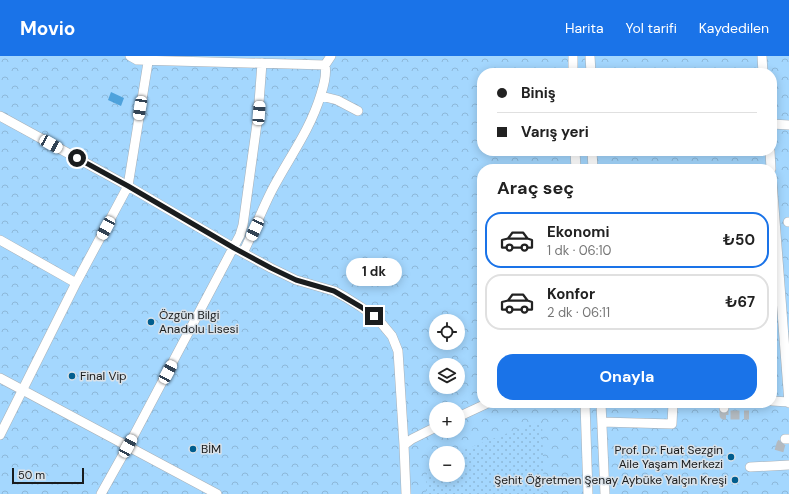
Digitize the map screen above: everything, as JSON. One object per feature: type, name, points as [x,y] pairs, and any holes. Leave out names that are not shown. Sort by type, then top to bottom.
[{"type":"street","points":[[130,56],[137,60],[148,58],[325,65]]},
{"type":"street","points":[[243,253],[272,192],[296,151],[315,114],[326,78],[325,65],[332,56]]},
{"type":"street","points":[[573,56],[573,68]]},
{"type":"street","points":[[590,56],[591,68]]},
{"type":"street","points":[[762,56],[763,68]]},
{"type":"street","points":[[0,435],[76,283],[128,186],[148,58]]},
{"type":"street","points":[[101,494],[240,235],[243,226],[258,116],[262,63]]},
{"type":"street","points":[[321,96],[337,100],[358,111]]},
{"type":"street","points":[[0,116],[128,186],[271,268],[296,280],[334,291],[374,316],[392,336],[398,351],[406,494]]},
{"type":"street","points":[[777,124],[789,125]]},
{"type":"street","points":[[0,240],[76,283]]},
{"type":"street","points":[[777,246],[789,402],[777,401]]},
{"type":"street","points":[[0,378],[217,494]]},
{"type":"street","points":[[465,414],[477,408]]},
{"type":"street","points":[[585,408],[588,494]]},
{"type":"street","points":[[601,408],[605,494]]},
{"type":"street","points":[[602,422],[672,424],[673,408]]},
{"type":"street","points":[[404,445],[412,439],[429,431]]},
{"type":"street","points":[[750,467],[784,465]]},
{"type":"green space","points":[[0,56],[789,56],[789,494],[0,494]]},
{"type":"green space","points":[[542,420],[544,494],[426,494],[427,464],[429,463],[429,482],[465,482],[465,449]]},
{"type":"water","points":[[111,92],[124,98],[121,106],[108,100]]},
{"type":"tunnel","points":[[724,408],[724,415],[749,415]]},
{"type":"tunnel","points":[[779,451],[781,444],[785,439]]},
{"type":"place","name":"Özgün Bilgi Anadolu Lisesi","points":[[151,322]]},
{"type":"place","name":"Final Vip","points":[[72,376]]},
{"type":"place","name":"BİM","points":[[193,449]]},
{"type":"place","name":"Prof. Dr. Fuat Sezgin Aile Yaşam Merkezi","points":[[731,457]]},
{"type":"place","name":"Şehit Öğretmen Şenay Aybüke Yalçın Kreşi","points":[[735,480]]},
{"type":"route","points":[[77,158],[271,268],[296,280],[334,291],[374,316]]}]
